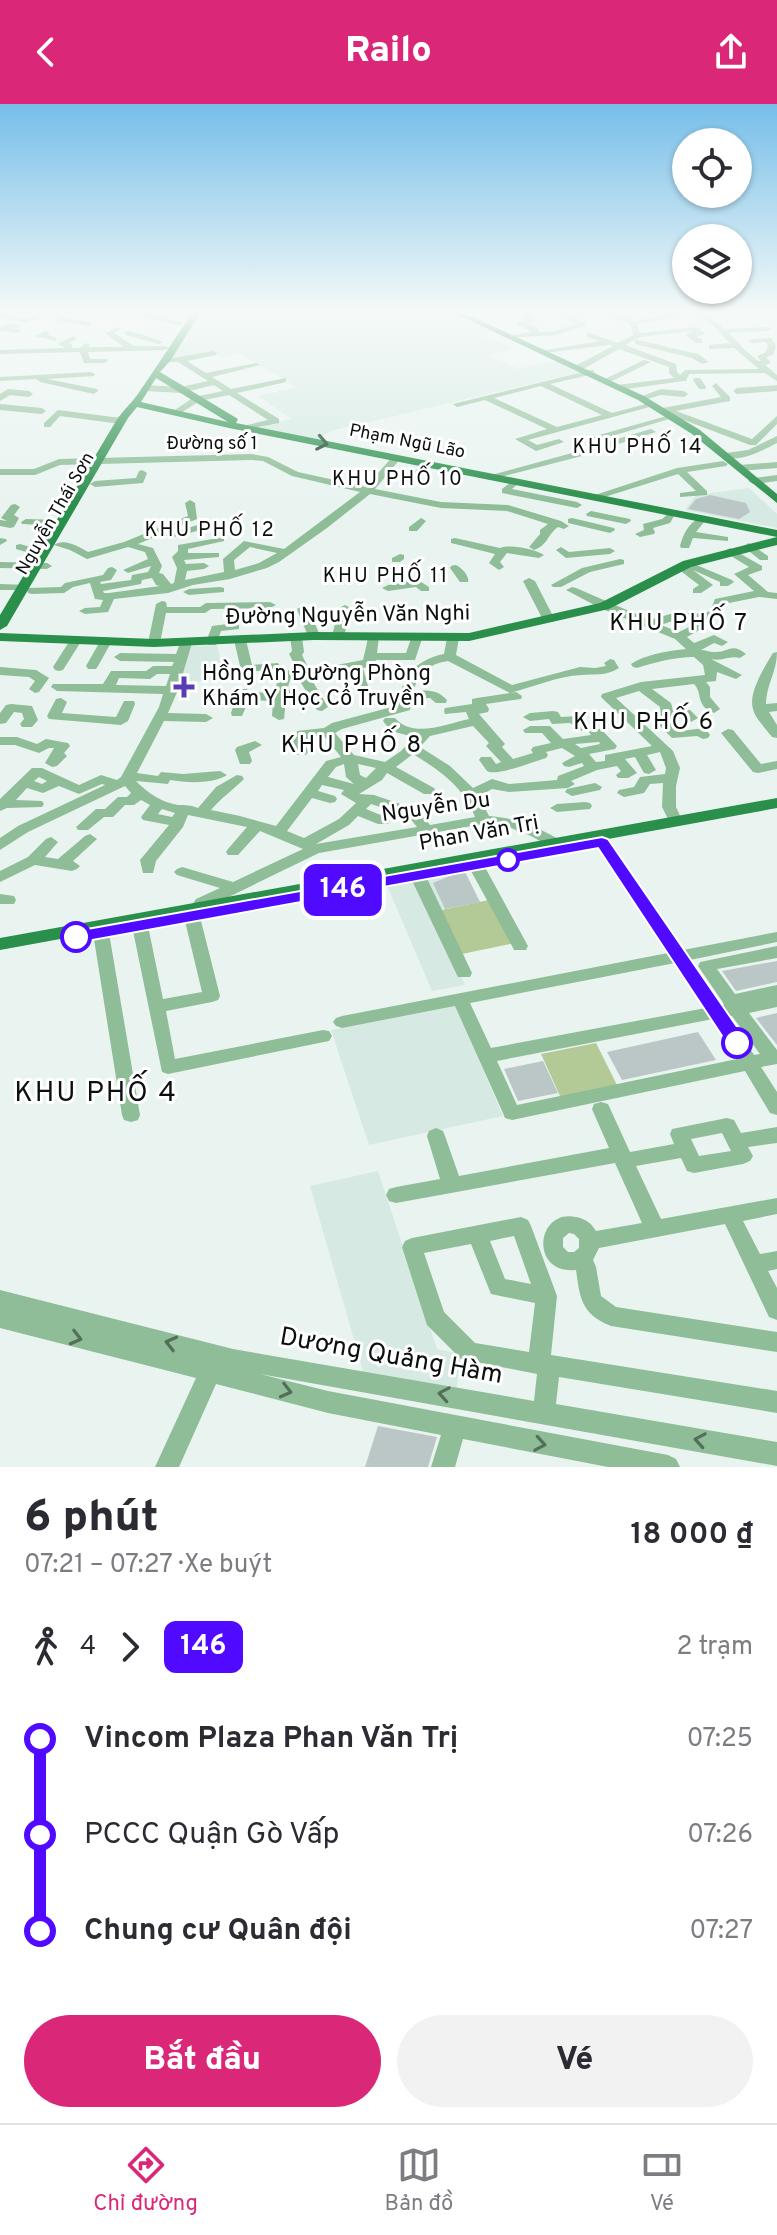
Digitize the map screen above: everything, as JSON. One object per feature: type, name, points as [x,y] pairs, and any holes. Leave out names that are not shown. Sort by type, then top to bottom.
[{"type":"main road","name":"Nguyễn Thái Sơn","points":[[2,636],[43,564],[61,523],[140,402],[153,377]]},
{"type":"main road","name":"Phạm Ngũ Lão","points":[[169,377],[181,390],[246,428]]},
{"type":"main road","points":[[600,377],[645,396],[690,429],[777,510]]},
{"type":"main road","name":"Nguyễn Thái Sơn","points":[[43,564],[59,545],[95,484],[121,421],[140,402]]},
{"type":"main road","name":"Phạm Ngũ Lão","points":[[140,402],[246,428],[489,477],[519,492],[585,500],[776,535]]},
{"type":"main road","points":[[690,429],[777,510]]},
{"type":"main road","points":[[710,445],[709,448],[777,500]]},
{"type":"main road","name":"Phạm Ngũ Lão","points":[[557,496],[776,535]]},
{"type":"main road","name":"Đường Nguyễn Văn Nghi","points":[[2,636],[154,643],[212,642],[237,634],[453,638],[549,620],[605,605],[727,545],[749,546],[776,535]]},
{"type":"main road","name":"Phan Văn Trị","points":[[0,950],[561,847],[777,803]]},
{"type":"main road","name":"Phan Văn Trị","points":[[600,839],[777,811]]},
{"type":"main road","name":"Phan Văn Trị","points":[[0,944],[101,933],[195,913]]},
{"type":"street","points":[[16,393],[22,388],[14,386],[20,377]]},
{"type":"street","points":[[0,407],[37,410],[36,396],[53,377]]},
{"type":"street","points":[[50,380],[58,377]]},
{"type":"street","points":[[206,377],[273,419],[288,416]]},
{"type":"street","points":[[457,404],[573,377]]},
{"type":"street","points":[[607,380],[613,377]]},
{"type":"street","points":[[653,377],[661,381]]},
{"type":"street","points":[[676,377],[682,384]]},
{"type":"street","points":[[637,384],[645,396],[668,392],[682,384],[684,377]]},
{"type":"street","points":[[145,388],[181,390],[223,387],[278,378]]},
{"type":"street","points":[[727,378],[776,378]]},
{"type":"street","points":[[0,379],[50,380],[93,394]]},
{"type":"street","points":[[620,387],[661,381],[701,383]]},
{"type":"street","points":[[543,384],[611,416]]},
{"type":"street","points":[[240,398],[292,386]]},
{"type":"street","points":[[559,442],[536,448],[520,439],[611,416],[663,411],[727,399],[716,386]]},
{"type":"street","points":[[176,412],[223,387]]},
{"type":"street","points":[[737,391],[777,388]]},
{"type":"street","points":[[0,398],[8,392],[36,396]]},
{"type":"street","points":[[668,392],[681,407]]},
{"type":"street","points":[[756,397],[777,396]]},
{"type":"street","points":[[486,397],[556,430]]},
{"type":"street","points":[[255,408],[270,405]]},
{"type":"street","points":[[47,425],[58,413],[74,411],[121,421]]},
{"type":"street","points":[[651,432],[609,444],[597,437],[663,411],[753,443],[777,419]]},
{"type":"street","points":[[246,428],[276,421],[273,419]]},
{"type":"street","points":[[557,496],[585,500],[774,444]]},
{"type":"street","points":[[489,477],[583,453]]},
{"type":"street","name":"Đường số 1","points":[[103,461],[252,457],[265,459],[295,474],[441,505],[508,508],[564,523],[610,530]]},
{"type":"street","points":[[518,457],[533,465]]},
{"type":"street","points":[[166,592],[179,585],[258,569],[368,490],[384,476],[396,458]]},
{"type":"street","points":[[0,472],[26,473],[59,462],[103,461]]},
{"type":"street","points":[[417,475],[426,464]]},
{"type":"street","points":[[739,468],[777,465]]},
{"type":"street","points":[[680,470],[704,493],[684,495]]},
{"type":"street","points":[[95,484],[140,481],[142,473]]},
{"type":"street","points":[[753,481],[777,478]]},
{"type":"street","points":[[0,523],[10,525],[14,518],[6,518],[15,507]]},
{"type":"street","points":[[176,513],[191,507],[193,517],[176,547],[179,585]]},
{"type":"street","points":[[591,514],[626,521]]},
{"type":"street","points":[[640,534],[650,532],[647,526],[666,521],[669,516]]},
{"type":"street","points":[[699,522],[689,539],[727,545],[758,568],[740,575],[771,596]]},
{"type":"street","points":[[32,524],[61,523]]},
{"type":"street","points":[[499,567],[494,563],[505,549],[536,551],[541,542],[538,540],[546,534],[544,532],[564,523]]},
{"type":"street","points":[[176,547],[204,526]]},
{"type":"street","points":[[59,545],[73,547],[87,556],[128,544],[182,547],[220,539]]},
{"type":"street","points":[[477,544],[483,540],[499,540]]},
{"type":"street","points":[[455,541],[502,552]]},
{"type":"street","points":[[230,576],[228,559],[248,543],[285,552]]},
{"type":"street","points":[[128,544],[149,550],[157,566],[139,572]]},
{"type":"street","points":[[749,546],[764,558]]},
{"type":"street","points":[[20,547],[43,564]]},
{"type":"street","points":[[176,547],[199,550]]},
{"type":"street","points":[[176,547],[215,555]]},
{"type":"street","points":[[176,547],[204,566]]},
{"type":"street","points":[[561,550],[566,555],[610,551]]},
{"type":"street","points":[[100,590],[137,582],[139,572],[154,561]]},
{"type":"street","points":[[557,585],[586,570],[620,562]]},
{"type":"street","points":[[0,565],[43,564],[61,568]]},
{"type":"street","points":[[683,566],[728,582],[711,586],[683,566]]},
{"type":"street","points":[[455,568],[464,580]]},
{"type":"street","points":[[85,611],[104,610],[100,590],[112,570]]},
{"type":"street","points":[[0,587],[64,590],[79,571]]},
{"type":"street","points":[[139,572],[159,576],[160,583],[165,582],[166,592],[154,643]]},
{"type":"street","points":[[529,581],[549,620]]},
{"type":"street","points":[[388,588],[418,583],[425,589]]},
{"type":"street","points":[[69,585],[100,590],[220,590]]},
{"type":"street","points":[[572,590],[679,636],[701,655],[736,675]]},
{"type":"street","points":[[648,625],[677,615],[704,618],[715,613],[719,601],[771,596]]},
{"type":"street","points":[[160,614],[205,610],[206,606],[270,605]]},
{"type":"street","points":[[338,636],[345,608]]},
{"type":"street","points":[[303,609],[314,636]]},
{"type":"street","points":[[160,614],[188,618]]},
{"type":"street","points":[[679,636],[699,626]]},
{"type":"street","points":[[237,634],[247,669]]},
{"type":"street","points":[[296,637],[298,652],[295,654],[315,677],[306,681],[322,707]]},
{"type":"street","points":[[373,637],[374,661]]},
{"type":"street","points":[[450,657],[453,638]]},
{"type":"street","points":[[237,713],[244,694],[286,695],[282,687],[285,675],[411,657],[416,639]]},
{"type":"street","points":[[701,655],[714,639],[722,642]]},
{"type":"street","points":[[76,640],[59,677],[105,686],[172,690]]},
{"type":"street","points":[[92,666],[106,641]]},
{"type":"street","points":[[75,718],[105,686],[127,642]]},
{"type":"street","points":[[0,845],[69,806],[124,780],[160,717],[186,643]]},
{"type":"street","points":[[637,664],[664,655],[701,655],[705,652],[717,657],[734,651],[740,654]]},
{"type":"street","points":[[676,822],[669,807],[673,768],[666,751],[607,697],[641,686],[712,678],[701,655]]},
{"type":"street","points":[[120,657],[180,664]]},
{"type":"street","points":[[407,707],[414,672],[438,657],[450,657],[513,693]]},
{"type":"street","points":[[532,786],[514,764],[498,754],[493,746],[498,744],[476,721],[472,712],[483,709],[477,702],[580,671],[613,668],[610,663]]},
{"type":"street","points":[[53,718],[105,686],[180,664]]},
{"type":"street","points":[[775,664],[758,695],[759,709],[777,734]]},
{"type":"street","points":[[356,665],[364,693]]},
{"type":"street","points":[[229,671],[274,666]]},
{"type":"street","points":[[0,671],[36,674],[35,677],[43,678],[35,689]]},
{"type":"street","points":[[659,697],[691,680]]},
{"type":"street","points":[[691,680],[704,687],[704,698],[714,709]]},
{"type":"street","points":[[1,720],[11,708],[27,709],[29,722],[34,717],[121,721],[119,704],[105,686]]},
{"type":"street","points":[[641,686],[659,697],[666,706],[666,719],[677,735],[700,731],[703,735]]},
{"type":"street","points":[[301,752],[298,741],[303,740],[302,734],[327,732],[337,726],[407,707],[433,694],[441,700]]},
{"type":"street","points":[[279,716],[280,697]]},
{"type":"street","points":[[450,711],[481,706]]},
{"type":"street","points":[[759,709],[777,707]]},
{"type":"street","points":[[644,732],[666,719],[685,713],[691,718]]},
{"type":"street","points":[[568,785],[581,760],[610,746],[573,719],[557,721],[553,715],[530,723],[545,729],[581,760],[613,763],[610,758],[661,748]]},
{"type":"street","points":[[160,717],[206,718]]},
{"type":"street","points":[[390,721],[396,728],[424,735],[476,721]]},
{"type":"street","points":[[327,732],[350,759],[353,777],[362,797],[383,821]]},
{"type":"street","points":[[473,794],[490,771],[592,732]]},
{"type":"street","points":[[728,733],[758,769],[777,765]]},
{"type":"street","points":[[156,1007],[212,996],[195,913],[210,898],[309,847],[344,822],[385,766],[413,748],[424,735]]},
{"type":"street","points":[[0,741],[17,741],[39,749],[46,743],[63,746],[55,755],[60,756],[52,763]]},
{"type":"street","points":[[245,761],[242,750],[255,745]]},
{"type":"street","points":[[413,748],[448,770],[473,794],[483,820]]},
{"type":"street","points":[[639,752],[649,770]]},
{"type":"street","points":[[616,757],[630,773],[623,775]]},
{"type":"street","points":[[279,832],[331,764],[350,759],[385,766],[400,771],[429,791]]},
{"type":"street","points":[[490,771],[515,790],[532,786],[595,787]]},
{"type":"street","points":[[163,781],[166,775],[183,778],[220,775]]},
{"type":"street","points":[[624,793],[639,790],[645,780],[671,778]]},
{"type":"street","points":[[2,806],[25,783],[43,789],[59,780],[84,790],[101,779],[186,784]]},
{"type":"street","points":[[159,803],[148,817],[176,822],[237,779]]},
{"type":"street","points":[[320,779],[336,785],[340,783],[362,797],[413,813],[426,829]]},
{"type":"street","points":[[124,780],[139,794],[159,803],[257,825],[309,847]]},
{"type":"street","points":[[69,806],[61,802],[66,799],[59,796],[74,787]]},
{"type":"street","points":[[308,792],[330,799]]},
{"type":"street","points":[[33,860],[67,865],[90,832],[108,814],[123,800],[129,802],[139,794]]},
{"type":"street","points":[[2,806],[37,804]]},
{"type":"street","points":[[557,808],[585,806]]},
{"type":"street","name":"Nguyễn Du","points":[[309,847],[500,820],[527,828],[554,840],[561,847]]},
{"type":"street","points":[[148,870],[148,860],[178,824],[176,822]]},
{"type":"street","points":[[233,852],[257,825]]},
{"type":"street","points":[[600,839],[679,956],[775,1057]]},
{"type":"street","points":[[0,877],[33,860],[51,842]]},
{"type":"street","points":[[474,862],[520,946]]},
{"type":"street","points":[[182,872],[232,887]]},
{"type":"street","points":[[417,873],[464,973]]},
{"type":"street","points":[[140,926],[168,1067],[323,1036]]},
{"type":"street","points":[[101,933],[131,1115]]},
{"type":"street","points":[[342,1022],[777,937]]},
{"type":"street","points":[[777,952],[706,966],[728,1009],[749,1063],[777,1108]]},
{"type":"street","points":[[728,1009],[777,991]]},
{"type":"street","points":[[460,999],[512,1113],[775,1057]]},
{"type":"street","points":[[486,1056],[777,1001]]},
{"type":"street","points":[[601,1109],[655,1229]]},
{"type":"street","points":[[396,1195],[686,1149],[679,1134],[727,1125],[735,1142],[777,1135]]},
{"type":"street","points":[[436,1136],[452,1185]]},
{"type":"street","points":[[530,1250],[552,1247],[567,1259],[655,1229],[777,1206]]},
{"type":"street","points":[[730,1215],[777,1310]]},
{"type":"street","points":[[544,1412],[544,1364],[546,1296],[521,1226],[412,1247],[435,1318],[469,1352],[544,1364],[777,1402]]},
{"type":"street","points":[[552,1247],[552,1235],[567,1226],[585,1231],[591,1301],[611,1316],[777,1342]]},
{"type":"street","points":[[477,1235],[498,1287],[546,1296]]},
{"type":"street","points":[[754,1264],[777,1260]]},
{"type":"street","name":"Dương Quảng Hàm","points":[[0,1299],[328,1402],[668,1467]]},
{"type":"street","name":"Dương Quảng Hàm","points":[[0,1318],[214,1364],[544,1412],[777,1454]]},
{"type":"street","points":[[167,1467],[214,1364]]},
{"type":"street","points":[[443,1467],[454,1428]]},
{"type":"shaded area","points":[[279,377],[561,377],[331,431],[316,440],[252,428],[292,419],[258,396],[297,387]]},
{"type":"shaded area","points":[[749,488],[777,514],[777,528],[685,510],[696,495]]},
{"type":"shaded area","points":[[217,645],[226,681],[179,682],[188,646]]},
{"type":"shaded area","points":[[464,870],[480,902],[438,910],[424,886],[465,985],[432,991],[386,883]]},
{"type":"shaded area","points":[[456,1006],[503,1116],[369,1145],[331,1030]]},
{"type":"shaded area","points":[[378,1171],[437,1349],[461,1354],[455,1400],[365,1378],[310,1186]]},
{"type":"green space","points":[[498,898],[520,942],[457,955],[437,911]]},
{"type":"green space","points":[[596,1043],[618,1087],[561,1098],[541,1054]]},
{"type":"building","points":[[710,495],[746,503],[750,512],[739,519],[688,509],[696,499]]},
{"type":"building","points":[[464,870],[480,902],[445,909],[433,883]]},
{"type":"building","points":[[777,961],[777,982],[736,991],[722,971]]},
{"type":"building","points":[[777,1013],[777,1045],[756,1018]]},
{"type":"building","points":[[698,1032],[716,1060],[622,1080],[607,1052]]},
{"type":"building","points":[[543,1061],[558,1093],[518,1101],[504,1069]]},
{"type":"building","points":[[378,1426],[437,1437],[428,1467],[365,1467]]},
{"type":"bus line","name":"146","points":[[76,937],[602,842],[737,1043]]},
{"type":"place","name":"Hồng An Đường Phòng Khám Y Học Cổ Truyền","points":[[184,687]]},
{"type":"district","name":"KHU PHỐ 14","points":[[638,448]]},
{"type":"district","name":"KHU PHỐ 10","points":[[398,480]]},
{"type":"district","name":"KHU PHỐ 12","points":[[210,531]]},
{"type":"district","name":"KHU PHỐ 11","points":[[386,577]]},
{"type":"district","name":"KHU PHỐ 7","points":[[679,624]]},
{"type":"district","name":"KHU PHỐ 6","points":[[644,723]]},
{"type":"district","name":"KHU PHỐ 8","points":[[352,746]]},
{"type":"district","name":"KHU PHỐ 4","points":[[96,1094]]}]
